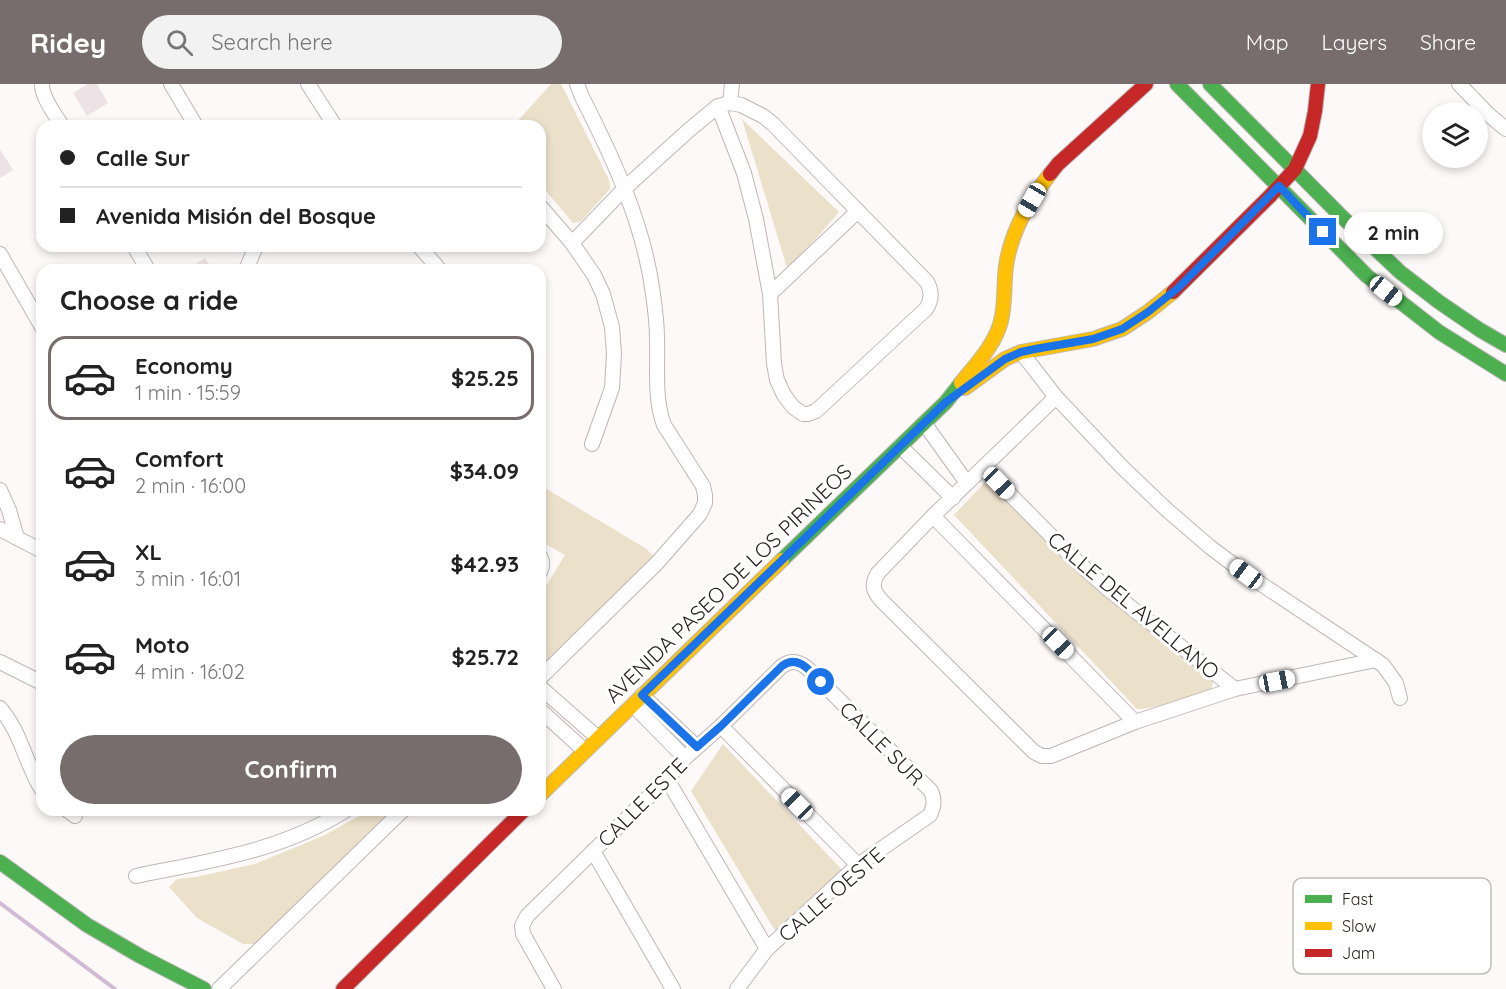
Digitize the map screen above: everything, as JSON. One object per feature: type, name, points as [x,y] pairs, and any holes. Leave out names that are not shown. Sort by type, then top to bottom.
[{"type":"street","points":[[42,84],[44,95],[59,120]]},
{"type":"street","points":[[171,84],[192,120]]},
{"type":"street","points":[[308,84],[330,120]]},
{"type":"street","points":[[546,672],[657,563],[700,514],[705,503],[703,486],[664,425],[660,414],[653,292],[645,250],[624,188],[577,84]]},
{"type":"street","points":[[572,243],[624,188],[689,130],[724,105],[732,84]]},
{"type":"street","points":[[946,402],[990,346],[1001,321],[1007,260],[1015,232],[1039,188],[1058,165],[1146,84]]},
{"type":"street","points":[[1177,84],[1367,276],[1439,332],[1506,374]]},
{"type":"street","points":[[1210,84],[1400,272],[1439,302],[1506,345]]},
{"type":"street","points":[[946,402],[1005,359],[1021,352],[1093,339],[1122,329],[1178,288],[1295,168],[1310,136],[1318,84]]},
{"type":"street","points":[[1459,84],[1506,129]]},
{"type":"street","points":[[724,105],[741,105],[773,124],[927,282],[931,294],[931,300],[926,309],[918,317],[816,411],[808,414],[803,414],[793,407],[777,380],[770,294],[756,219],[724,105]]},
{"type":"street","points":[[770,294],[858,211]]},
{"type":"street","points":[[546,213],[572,243],[594,275],[603,294],[612,327],[614,354],[612,388],[592,444]]},
{"type":"street","points":[[424,252],[435,264]]},
{"type":"street","points":[[0,254],[36,317]]},
{"type":"street","points":[[1021,352],[1056,397],[1122,468],[1167,510],[1246,574],[1376,660],[1396,683],[1400,698]]},
{"type":"street","points":[[1056,397],[933,516],[878,573],[873,585],[875,593],[881,600],[1038,755],[1051,756],[1136,722],[1235,689],[1376,660]]},
{"type":"street","name":"AVENIDA PASEO DE LOS PIRINEOS","points":[[546,789],[946,402]]},
{"type":"street","points":[[924,423],[967,483]]},
{"type":"street","points":[[900,446],[952,498]]},
{"type":"street","name":"CALLE DEL AVELLANO","points":[[984,468],[1072,557],[1109,590],[1235,689]]},
{"type":"street","points":[[0,490],[9,510],[17,538]]},
{"type":"street","points":[[933,516],[1136,722]]},
{"type":"street","points":[[0,530],[36,548]]},
{"type":"street","name":"CALLE ESTE","points":[[554,989],[525,940],[522,926],[527,916],[685,758],[782,666],[794,661]]},
{"type":"street","name":"CALLE SUR","points":[[794,661],[806,667],[931,791],[934,799],[933,808]]},
{"type":"street","points":[[0,662],[36,680]]},
{"type":"street","points":[[546,692],[598,738]]},
{"type":"street","points":[[637,700],[697,747]]},
{"type":"street","points":[[637,700],[685,758]]},
{"type":"street","points":[[0,708],[16,731],[36,780]]},
{"type":"street","points":[[546,716],[585,752]]},
{"type":"street","points":[[721,726],[858,865]]},
{"type":"street","points":[[666,778],[767,949]]},
{"type":"street","name":"CALLE OESTE","points":[[737,989],[767,949],[858,865],[930,815],[933,808]]},
{"type":"street","points":[[136,876],[250,852],[273,845],[337,816]]},
{"type":"street","points":[[219,989],[398,816]]},
{"type":"street","points":[[343,989],[518,816]]},
{"type":"street","points":[[593,851],[673,989]]},
{"type":"street","points":[[0,862],[87,926],[204,989]]},
{"type":"shaded area","points":[[551,84],[561,84],[609,180],[610,189],[580,222],[573,223],[546,191],[546,120],[518,120]]},
{"type":"shaded area","points":[[742,119],[839,212],[788,271]]},
{"type":"shaded area","points":[[992,481],[1214,676],[1212,688],[1172,703],[1137,709],[954,515],[985,482]]},
{"type":"shaded area","points":[[546,489],[645,548],[656,558],[546,663],[546,586],[565,555],[546,544]]},
{"type":"shaded area","points":[[723,744],[845,873],[780,939],[691,791]]},
{"type":"shaded area","points":[[359,816],[386,816],[258,944],[243,944],[197,918],[169,887],[177,879],[255,864],[323,836]]},
{"type":"building","points":[[88,84],[97,84],[108,103],[87,116],[73,93]]},
{"type":"building","points":[[0,149],[13,170],[0,178]]},
{"type":"building","points":[[205,258],[208,264],[196,264]]},
{"type":"waterway","points":[[0,903],[115,989]]},
{"type":"traffic: fast","points":[[1177,84],[1367,276],[1439,332],[1506,374]]},
{"type":"traffic: fast","points":[[1210,84],[1400,272],[1439,302],[1506,345]]},
{"type":"traffic: fast","points":[[782,560],[946,402],[961,383]]},
{"type":"traffic: fast","points":[[0,862],[87,925],[204,989]]},
{"type":"traffic: slow","points":[[961,383],[984,354],[998,330],[1003,313],[1005,275],[1010,248],[1018,225],[1050,174]]},
{"type":"traffic: slow","points":[[965,388],[1005,359],[1021,352],[1093,339],[1122,329],[1173,292]]},
{"type":"traffic: slow","points":[[546,789],[782,560]]},
{"type":"traffic: jam","points":[[1050,174],[1058,164],[1146,84]]},
{"type":"traffic: jam","points":[[1173,292],[1295,169],[1310,136],[1318,84]]},
{"type":"traffic: jam","points":[[343,989],[518,816]]},
{"type":"route","points":[[821,682],[799,662],[787,662],[697,747],[642,695],[946,402],[1005,359],[1021,352],[1093,339],[1122,329],[1178,288],[1279,186],[1323,232]]}]
